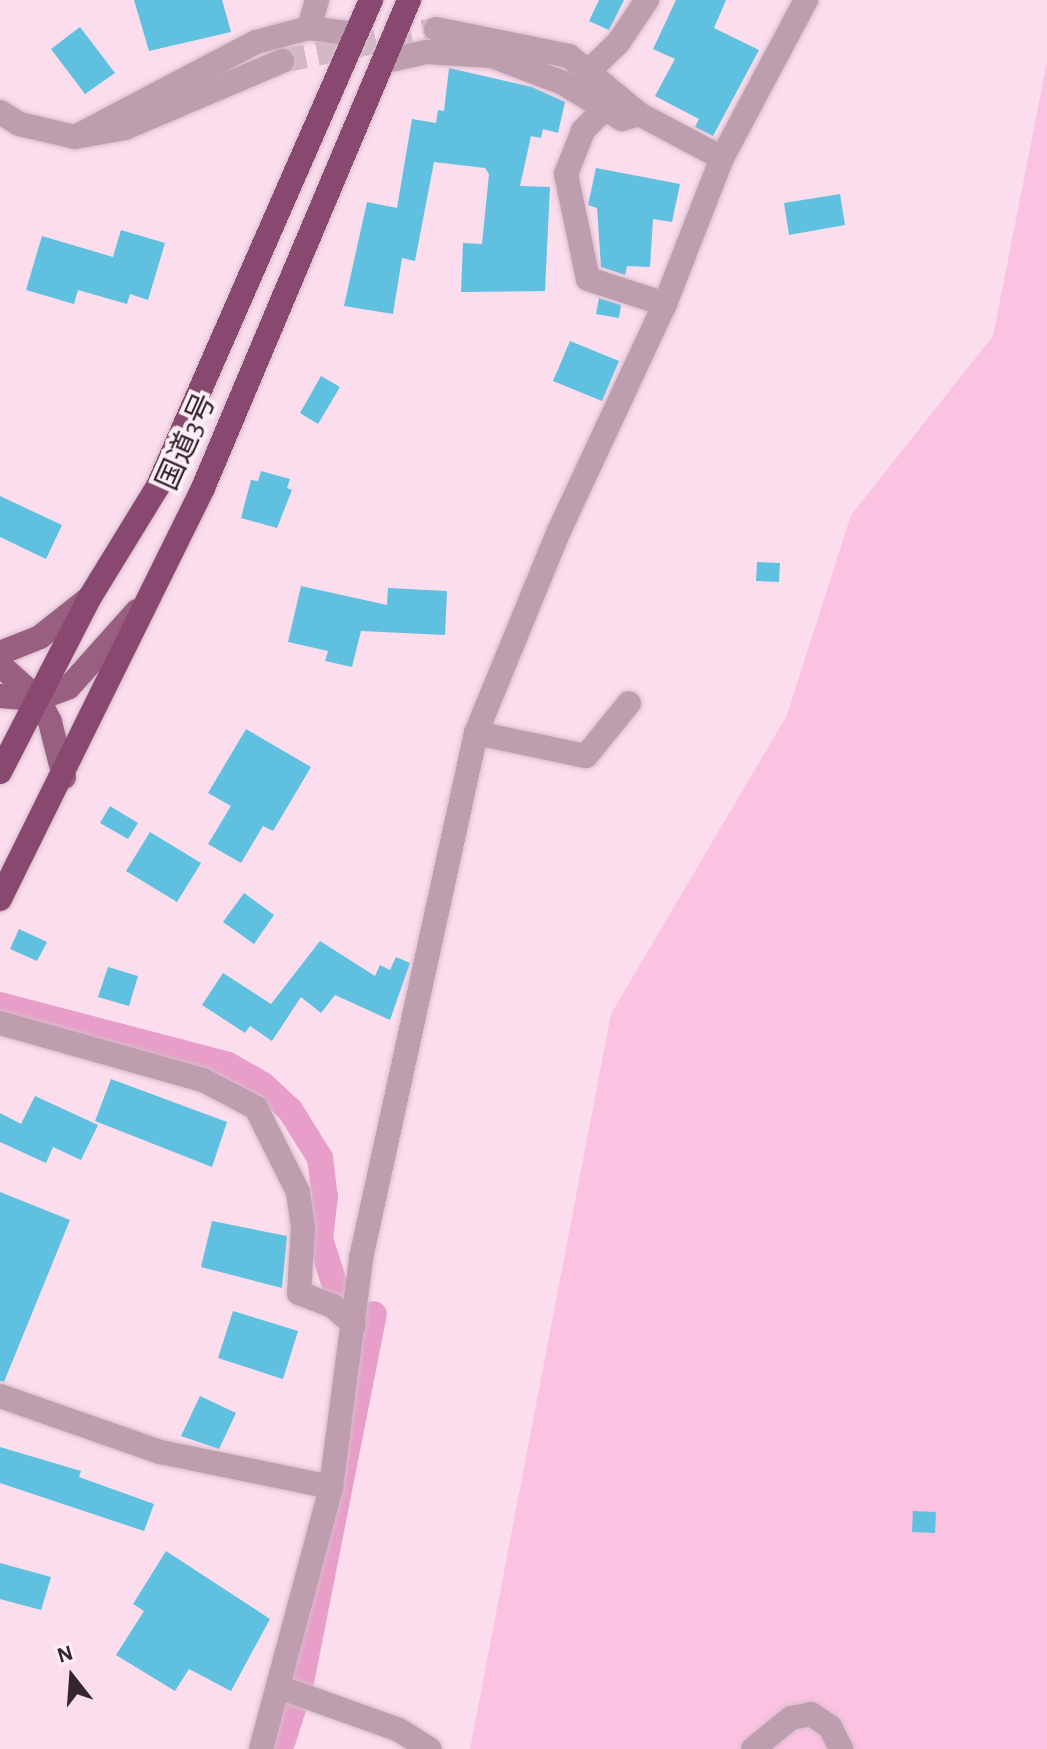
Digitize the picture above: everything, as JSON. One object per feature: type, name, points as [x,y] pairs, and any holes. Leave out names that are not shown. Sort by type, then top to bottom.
[{"type":"highway","name":"国道3号","points":[[0,899],[64,777],[143,603],[203,488],[386,61],[409,0]]},
{"type":"highway","name":"国道3号","points":[[0,772],[90,597],[158,486],[263,256],[364,12]]},
{"type":"main road","points":[[0,653],[40,637],[90,597]]},
{"type":"main road","points":[[0,696],[38,699],[69,687],[143,603]]},
{"type":"main road","points":[[0,665],[38,699],[64,777]]},
{"type":"street","points":[[309,28],[317,0]]},
{"type":"street","points":[[590,70],[618,43],[647,0]]},
{"type":"street","points":[[261,1749],[331,1487],[361,1258],[476,733],[559,531],[665,304],[722,158],[806,0]]},
{"type":"street","points":[[75,137],[256,42],[364,12]]},
{"type":"street","points":[[436,29],[569,56],[590,70],[639,114],[722,158]]},
{"type":"street","points":[[386,61],[426,52],[492,56],[563,83],[602,111],[622,119],[639,114]]},
{"type":"street","points":[[0,112],[19,124],[75,137],[125,128],[282,61]]},
{"type":"street","points":[[602,111],[583,131],[566,174],[588,279],[665,304]]},
{"type":"street","points":[[476,733],[586,756],[629,703]]},
{"type":"street","points":[[0,1023],[203,1080],[256,1108],[298,1192],[303,1228],[299,1293],[333,1306],[354,1325]]},
{"type":"street","points":[[0,1396],[160,1452],[331,1487]]},
{"type":"street","points":[[279,1687],[323,1699],[399,1730],[429,1749]]},
{"type":"street","points":[[753,1749],[791,1718],[811,1714],[830,1727],[841,1749]]},
{"type":"shaded area","points":[[1047,62],[1047,1749],[470,1749],[611,1014],[787,715],[851,515],[993,336]]},
{"type":"building","points":[[134,0],[222,0],[231,32],[149,51]]},
{"type":"building","points":[[599,0],[624,0],[609,30],[589,21]]},
{"type":"building","points":[[676,0],[726,0],[714,28],[759,50],[713,136],[695,127],[699,119],[655,96],[675,59],[653,49]]},
{"type":"building","points":[[80,27],[115,73],[85,94],[51,49]]},
{"type":"building","points":[[449,68],[532,87],[565,102],[558,133],[543,129],[541,138],[531,136],[520,186],[550,187],[545,291],[461,292],[463,243],[482,244],[489,174],[485,168],[434,162],[415,261],[402,258],[393,314],[344,306],[367,202],[397,208],[412,119],[436,123],[438,110],[444,111]]},
{"type":"building","points":[[596,168],[680,184],[672,222],[653,219],[650,267],[627,266],[625,275],[601,267],[597,208],[588,205]]},
{"type":"building","points":[[840,194],[845,225],[789,235],[784,203]]},
{"type":"building","points":[[121,230],[165,243],[148,300],[130,294],[127,304],[78,290],[74,304],[26,290],[42,236],[113,257]]},
{"type":"building","points":[[599,298],[621,305],[619,318],[596,314]]},
{"type":"building","points":[[570,341],[619,361],[602,401],[553,381]]},
{"type":"building","points":[[321,376],[340,387],[318,424],[300,413]]},
{"type":"building","points":[[261,471],[290,479],[287,488],[292,490],[277,528],[241,518],[251,480],[258,481]]},
{"type":"building","points":[[0,496],[62,525],[46,559],[0,537]]},
{"type":"building","points":[[757,562],[780,563],[779,582],[756,581]]},
{"type":"building","points":[[301,586],[387,605],[388,588],[447,591],[445,635],[361,631],[352,667],[325,661],[328,651],[288,642]]},
{"type":"building","points":[[246,729],[311,767],[273,831],[263,826],[241,863],[208,844],[231,806],[208,793]]},
{"type":"building","points":[[110,806],[138,823],[128,839],[100,823]]},
{"type":"building","points":[[150,832],[201,863],[177,902],[126,871]]},
{"type":"building","points":[[244,893],[274,915],[254,944],[223,922]]},
{"type":"building","points":[[19,929],[47,942],[37,961],[10,949]]},
{"type":"building","points":[[320,941],[375,976],[380,965],[390,970],[396,957],[410,963],[390,1020],[335,995],[321,1013],[301,997],[272,1041],[250,1026],[245,1033],[202,1005],[223,973],[271,1004]]},
{"type":"building","points":[[108,967],[138,976],[129,1006],[98,997]]},
{"type":"building","points":[[111,1079],[227,1122],[212,1167],[95,1121]]},
{"type":"building","points":[[35,1096],[98,1125],[81,1160],[53,1147],[46,1163],[0,1142],[0,1113],[21,1124]]},
{"type":"building","points":[[0,1192],[70,1220],[4,1382],[0,1381]]},
{"type":"building","points":[[212,1221],[287,1236],[282,1288],[201,1267]]},
{"type":"building","points":[[233,1311],[298,1331],[283,1379],[218,1358]]},
{"type":"building","points":[[200,1396],[236,1413],[219,1449],[181,1436]]},
{"type":"building","points":[[0,1447],[81,1471],[79,1477],[154,1504],[144,1531],[0,1483]]},
{"type":"building","points":[[913,1511],[936,1512],[935,1533],[912,1532]]},
{"type":"building","points":[[166,1551],[270,1619],[231,1691],[189,1669],[175,1691],[116,1655],[144,1611],[133,1604]]},
{"type":"building","points":[[0,1563],[51,1577],[41,1610],[0,1599]]},
{"type":"waterway","points":[[0,1005],[228,1065],[263,1085],[290,1110],[320,1158],[325,1196],[320,1239],[338,1295]]},
{"type":"waterway","points":[[280,1749],[300,1687],[374,1314]]},
{"type":"tunnel","points":[[282,61],[436,29]]}]
